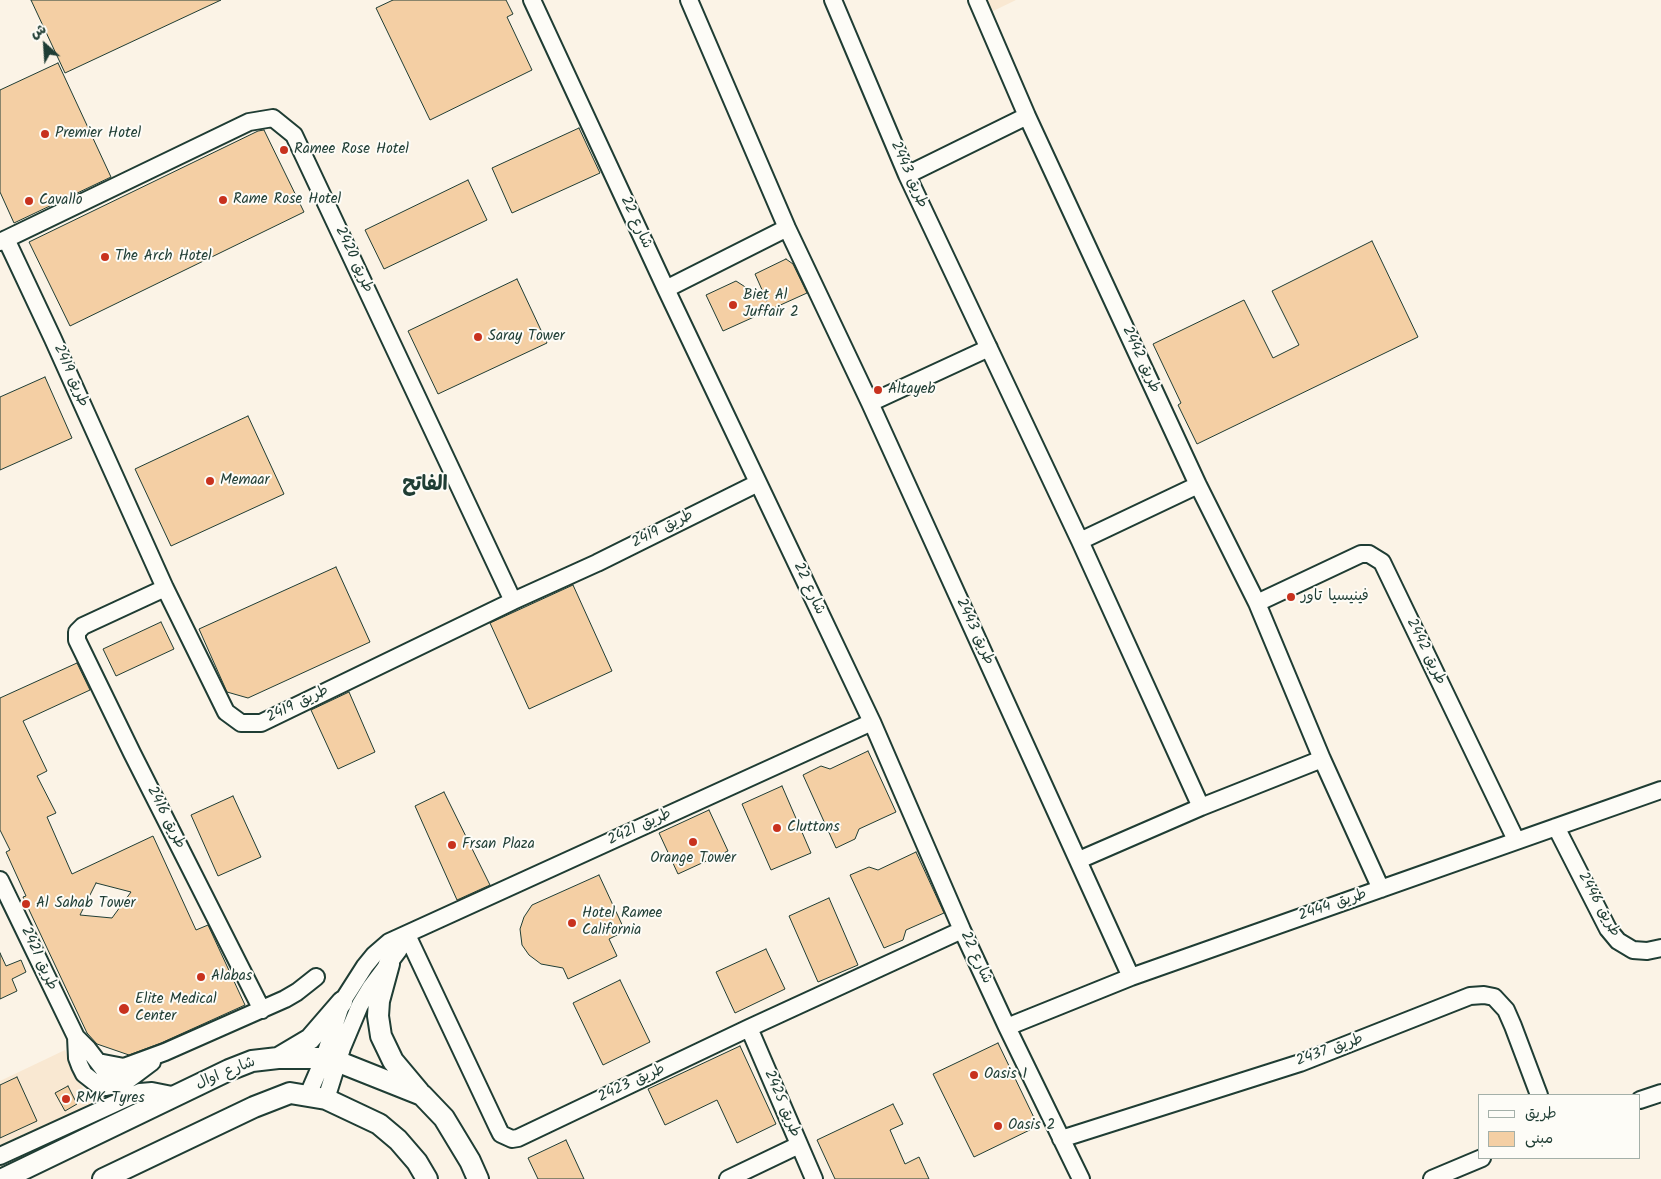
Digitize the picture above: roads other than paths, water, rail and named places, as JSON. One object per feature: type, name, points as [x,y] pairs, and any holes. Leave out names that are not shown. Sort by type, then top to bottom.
[{"type":"main road","points":[[388,964],[379,1001],[380,1036],[393,1061],[422,1095]]},
{"type":"main road","points":[[278,1058],[310,1039],[342,1002]]},
{"type":"main road","name":"شارع اوال","points":[[3,1179],[228,1070],[252,1061],[278,1058],[332,1060],[422,1095],[444,1118],[470,1161],[478,1179]]},
{"type":"main road","points":[[103,1179],[254,1107],[290,1093],[317,1097],[379,1124],[398,1140],[417,1162],[427,1179]]},
{"type":"street","name":"شارع 22","points":[[532,0],[872,722],[962,930],[1007,1027],[1082,1179]]},
{"type":"street","name":"طريق 2443","points":[[689,0],[787,228],[870,403],[1131,977]]},
{"type":"street","name":"طريق 2443","points":[[833,0],[907,175],[1080,541],[1201,806]]},
{"type":"street","name":"طريق 2442","points":[[978,0],[1027,116],[1198,485],[1257,603],[1322,758],[1381,889]]},
{"type":"street","points":[[907,175],[1027,116]]},
{"type":"street","name":"طريق 2420","points":[[3,240],[249,122],[273,118],[294,135],[513,601]]},
{"type":"street","points":[[666,288],[787,228]]},
{"type":"street","name":"طريق 2419","points":[[3,240],[53,339],[165,588],[226,712],[241,724],[261,723],[513,601],[597,563],[758,482]]},
{"type":"street","points":[[870,403],[988,348]]},
{"type":"street","points":[[1080,541],[1198,485]]},
{"type":"street","name":"طريق 2442","points":[[1257,603],[1360,554],[1369,554],[1382,562],[1516,840]]},
{"type":"street","name":"طريق 2416","points":[[165,588],[83,626],[77,632],[77,640],[262,1010]]},
{"type":"street","name":"طريق 2421","points":[[317,1097],[332,1060],[342,1002],[374,955],[389,942],[872,722]]},
{"type":"street","points":[[1079,860],[1201,806],[1322,758]]},
{"type":"street","name":"طريق 2444","points":[[1007,1027],[1131,977],[1661,790]]},
{"type":"street","name":"طريق 2446","points":[[1556,827],[1608,929],[1618,941],[1633,950],[1647,951],[1661,948]]},
{"type":"street","name":"طريق 2421","points":[[0,880],[76,1037],[125,1089]]},
{"type":"street","name":"طريق 2423","points":[[407,935],[498,1128],[506,1138],[512,1139],[518,1138],[749,1028],[962,930]]},
{"type":"street","name":"طريق 2421","points":[[332,1060],[342,1048],[360,1005],[398,952],[407,935]]},
{"type":"street","name":"طريق 2421","points":[[98,1062],[124,1067],[165,1052],[262,1010],[297,992],[316,977]]},
{"type":"street","name":"طريق 2437","points":[[1061,1139],[1300,1063],[1470,996],[1484,995],[1494,997],[1506,1010],[1514,1026],[1539,1094]]},
{"type":"street","name":"طريق 2425","points":[[749,1028],[814,1179]]},
{"type":"street","name":"طريق 2421","points":[[76,1037],[77,1058],[84,1074],[98,1084],[106,1087],[140,1092],[152,1091],[176,1096]]},
{"type":"street","name":"طريق 2421","points":[[0,1156],[125,1089],[136,1074],[165,1052]]},
{"type":"street","points":[[1641,1100],[1661,1093]]},
{"type":"street","points":[[728,1179],[799,1145]]},
{"type":"street","points":[[1432,1179],[1480,1159]]},
{"type":"place","name":"Premier Hotel","points":[[45,134]]},
{"type":"place","name":"Ramee Rose Hotel","points":[[284,150]]},
{"type":"place","name":"Rame Rose Hotel","points":[[223,200]]},
{"type":"place","name":"Cavallo","points":[[29,201]]},
{"type":"place","name":"The Arch Hotel","points":[[105,257]]},
{"type":"place","name":"Biet Al Juffair 2","points":[[733,305]]},
{"type":"place","name":"Saray Tower","points":[[478,337]]},
{"type":"place","name":"Altayeb","points":[[878,390]]},
{"type":"place","name":"Memaar","points":[[210,481]]},
{"type":"place","name":"فينيسيا تاور","points":[[1291,597]]},
{"type":"place","name":"Cluttons","points":[[777,828]]},
{"type":"place","name":"Orange Tower","points":[[693,842]]},
{"type":"place","name":"Frsan Plaza","points":[[452,845]]},
{"type":"place","name":"Al Sahab Tower","points":[[26,904]]},
{"type":"place","name":"Hotel Ramee California","points":[[572,923]]},
{"type":"place","name":"Alabas","points":[[201,977]]},
{"type":"place","name":"Elite Medical Center","points":[[124,1009]]},
{"type":"place","name":"Oasis 1","points":[[974,1075]]},
{"type":"place","name":"RMK Tyres","points":[[66,1099]]},
{"type":"place","name":"Oasis 2","points":[[998,1126]]},
{"type":"district","name":"الفاتح","points":[[425,487]]}]
